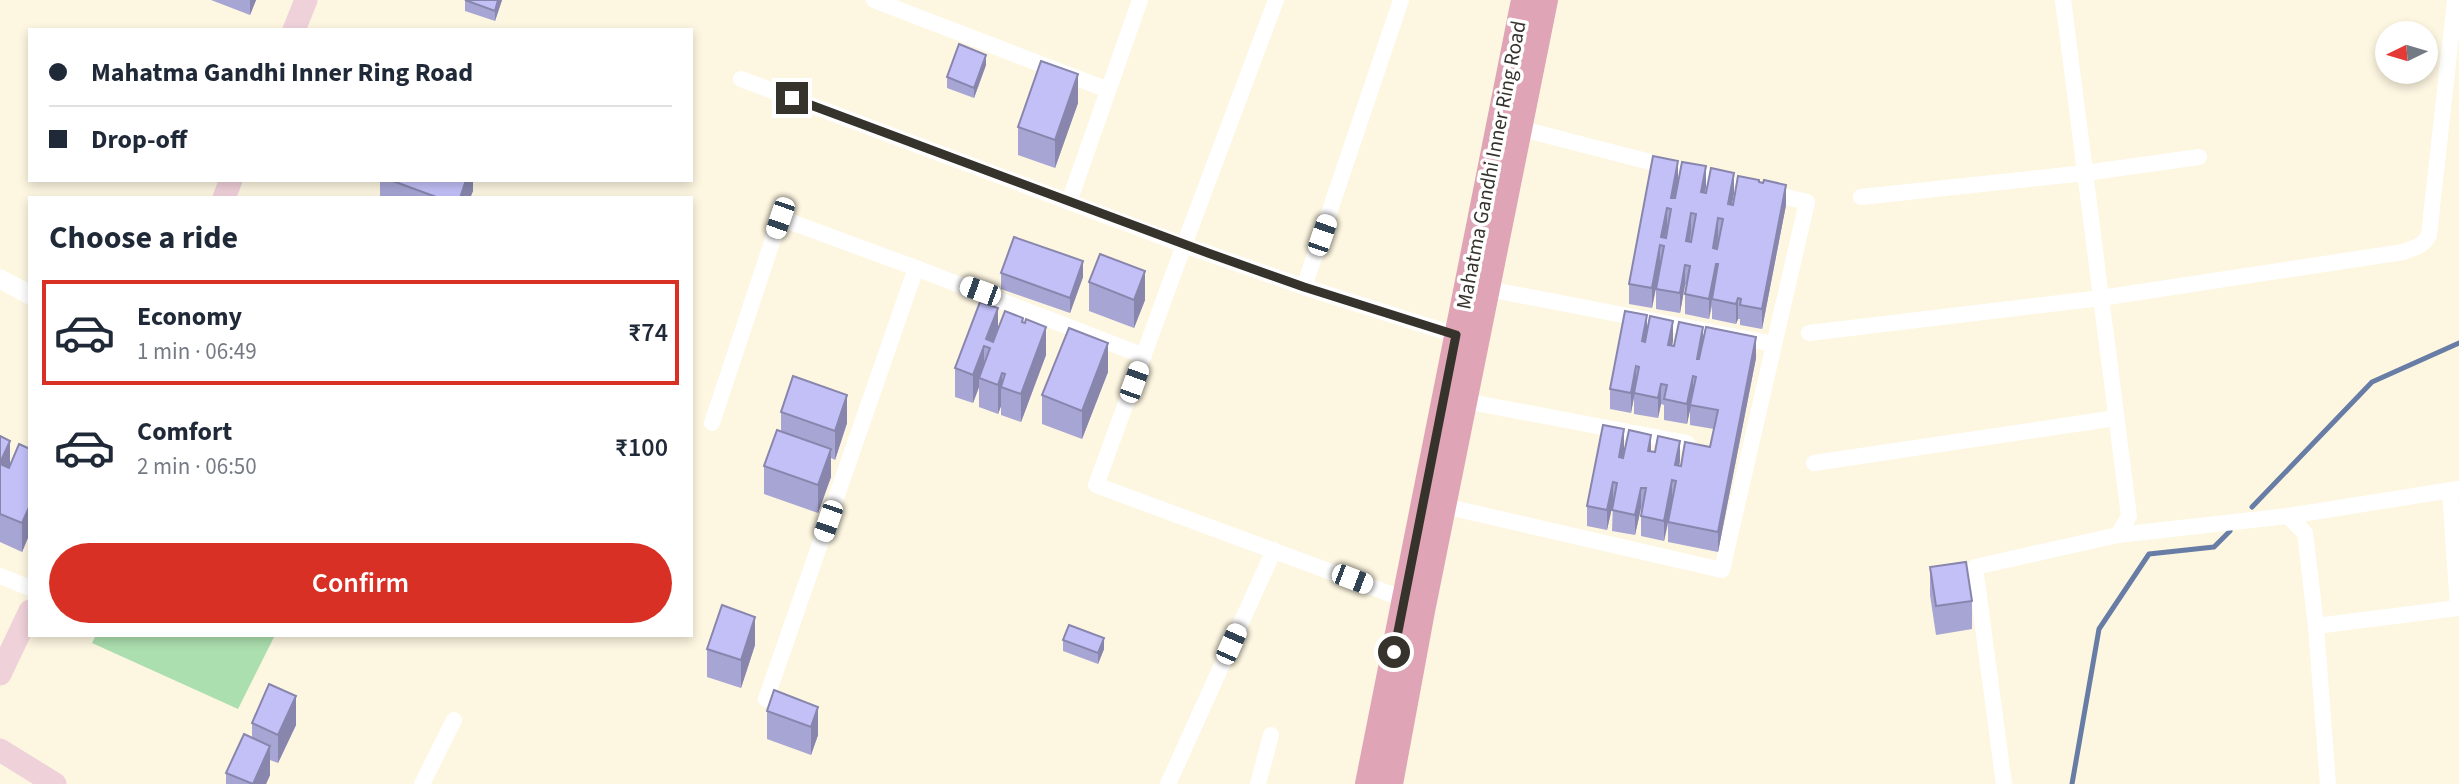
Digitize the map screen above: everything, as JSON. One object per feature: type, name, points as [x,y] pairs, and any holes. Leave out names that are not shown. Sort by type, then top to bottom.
[{"type":"main road","points":[[295,28],[306,0]]},
{"type":"main road","name":"Mahatma Gandhi Inner Ring Road","points":[[1368,784],[1524,0]]},
{"type":"main road","name":"Mahatma Gandhi Inner Ring Road","points":[[1390,784],[1545,0]]},
{"type":"main road","points":[[0,674],[28,615]]},
{"type":"main road","points":[[0,750],[55,784]]},
{"type":"street","points":[[874,0],[1108,90]]},
{"type":"street","points":[[1069,202],[1140,0]]},
{"type":"street","points":[[1276,0],[1096,485],[1404,599]]},
{"type":"street","points":[[1304,287],[1401,0]]},
{"type":"street","points":[[2063,0],[2129,516],[2118,535]]},
{"type":"street","points":[[1809,333],[2101,298],[2403,252],[2426,242],[2431,227],[2455,0]]},
{"type":"street","points":[[741,79],[1184,245],[1304,287],[1456,335]]},
{"type":"street","points":[[1444,506],[1722,570],[1807,202],[1518,128]]},
{"type":"street","points":[[1861,197],[2085,173],[2199,157]]},
{"type":"street","points":[[712,423],[780,218],[1144,356]]},
{"type":"street","points":[[766,699],[916,268]]},
{"type":"street","points":[[0,279],[28,294]]},
{"type":"street","points":[[1488,289],[1774,344]]},
{"type":"street","points":[[1465,401],[1687,443]]},
{"type":"street","points":[[1814,463],[2116,418]]},
{"type":"street","points":[[2004,784],[1975,567],[2118,535],[2288,516],[2455,490],[2459,610],[2316,626]]},
{"type":"street","points":[[2288,516],[2305,533],[2316,626],[2328,784]]},
{"type":"street","points":[[1168,784],[1274,550]]},
{"type":"street","points":[[0,576],[28,587]]},
{"type":"street","points":[[422,784],[454,720]]},
{"type":"street","points":[[1258,784],[1271,735]]},
{"type":"green space","points":[[95,637],[274,637],[238,709],[92,643]]},
{"type":"building","points":[[465,0],[498,0],[495,11]]},
{"type":"building","points":[[959,44],[986,55],[974,88],[947,77]]},
{"type":"building","points":[[1041,61],[1078,74],[1055,140],[1018,127]]},
{"type":"building","points":[[1653,156],[1678,161],[1671,198],[1675,198],[1682,162],[1706,166],[1701,192],[1706,193],[1711,168],[1734,173],[1728,204],[1733,205],[1738,176],[1763,183],[1764,180],[1786,185],[1762,309],[1740,305],[1741,299],[1738,298],[1736,304],[1712,299],[1718,264],[1709,299],[1685,294],[1690,266],[1685,265],[1680,293],[1656,289],[1664,246],[1660,245],[1652,288],[1629,284]],"holes":[[[1667,208],[1671,209],[1666,238],[1661,237]],[[1691,213],[1696,214],[1691,242],[1686,241]],[[1718,218],[1723,219],[1717,249],[1713,248]]]},
{"type":"building","points":[[395,182],[465,182],[461,196],[434,196]]},
{"type":"building","points":[[1014,237],[1083,261],[1070,298],[1001,273]]},
{"type":"building","points":[[1100,254],[1145,271],[1134,300],[1089,282]]},
{"type":"building","points":[[980,302],[998,308],[986,339],[993,342],[1005,311],[1023,318],[1022,322],[1025,323],[1026,319],[1046,327],[1021,394],[1001,387],[1005,374],[1002,373],[998,385],[979,378],[990,348],[984,346],[973,375],[955,368]]},
{"type":"building","points":[[1625,311],[1647,315],[1642,341],[1645,342],[1650,316],[1673,321],[1668,345],[1674,346],[1679,322],[1703,327],[1697,359],[1706,327],[1756,337],[1718,532],[1668,522],[1676,481],[1672,480],[1664,521],[1641,516],[1646,488],[1641,488],[1635,515],[1612,510],[1617,483],[1613,482],[1607,510],[1587,506],[1603,425],[1624,429],[1619,457],[1623,458],[1629,430],[1651,435],[1648,451],[1655,452],[1658,436],[1680,441],[1675,465],[1681,466],[1685,442],[1710,447],[1718,410],[1690,405],[1696,377],[1693,376],[1687,404],[1664,399],[1667,385],[1661,384],[1658,398],[1634,393],[1639,367],[1636,366],[1631,393],[1610,389]]},
{"type":"building","points":[[1069,328],[1108,343],[1082,411],[1042,395]]},
{"type":"building","points":[[793,376],[847,395],[835,431],[781,412]]},
{"type":"building","points":[[777,430],[831,449],[818,485],[764,466]]},
{"type":"building","points":[[0,436],[10,441],[0,463]]},
{"type":"building","points":[[19,444],[28,448],[28,510],[22,523],[0,514],[0,464],[9,468]]},
{"type":"building","points":[[1966,562],[1972,601],[1936,606],[1930,567]]},
{"type":"building","points":[[722,605],[755,617],[741,660],[707,649]]},
{"type":"building","points":[[1069,625],[1104,638],[1098,653],[1063,640]]},
{"type":"building","points":[[269,684],[296,696],[278,735],[252,723]]},
{"type":"building","points":[[774,690],[818,707],[811,727],[767,711]]},
{"type":"building","points":[[244,734],[270,746],[253,784],[226,773]]},
{"type":"waterway","points":[[2252,507],[2372,382],[2459,343]]},
{"type":"waterway","points":[[2072,784],[2099,629],[2149,554],[2214,547],[2230,531]]},
{"type":"route","points":[[792,98],[1208,253],[1304,287],[1456,335],[1394,652]]}]
